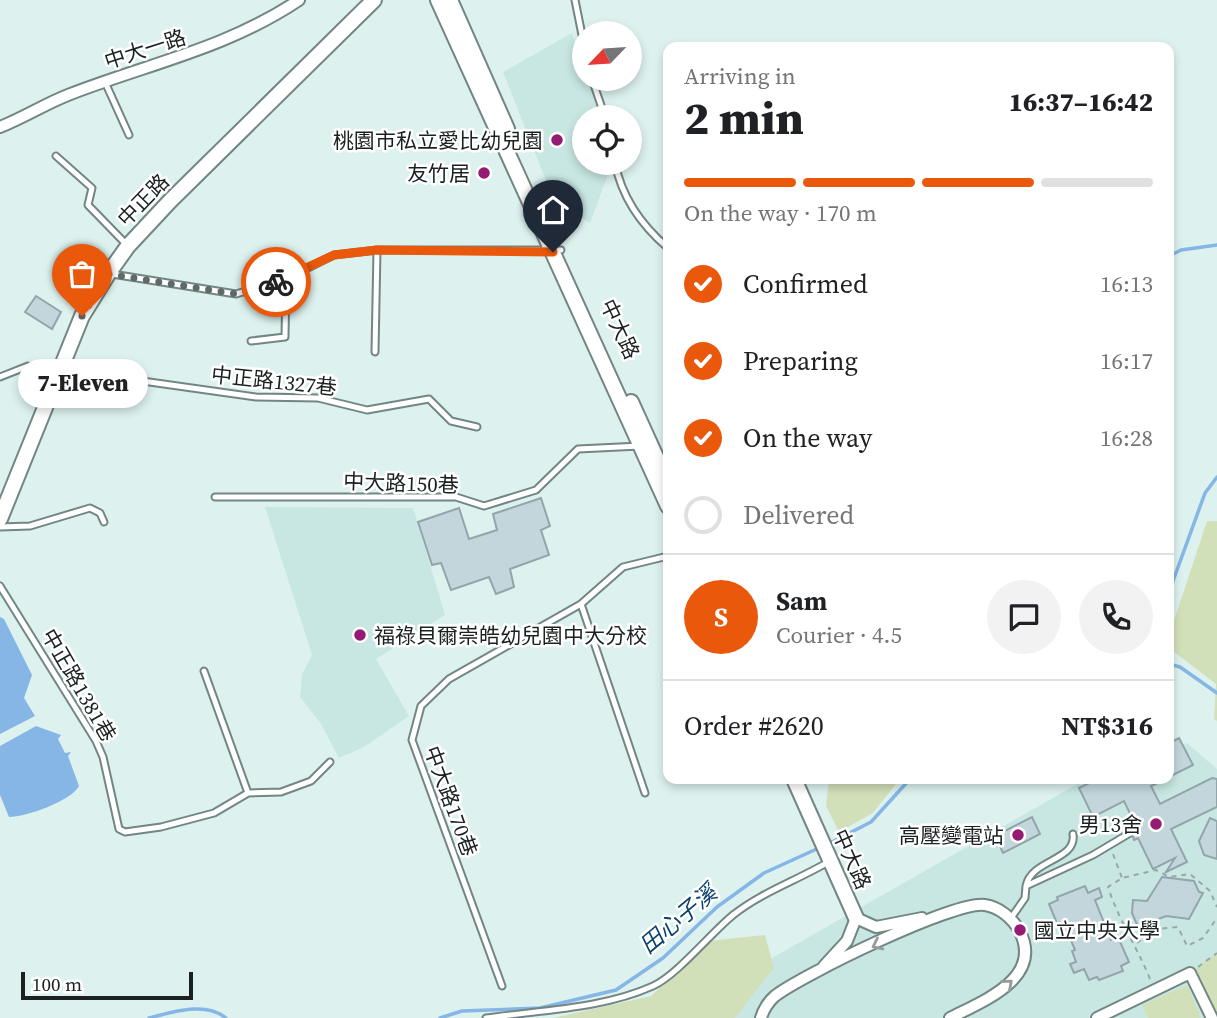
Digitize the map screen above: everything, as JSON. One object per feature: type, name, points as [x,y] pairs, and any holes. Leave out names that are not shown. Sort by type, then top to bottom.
[{"type":"street","name":"中大一路","points":[[0,127],[66,96],[206,49],[270,19],[299,0]]},
{"type":"street","name":"中正路","points":[[0,519],[82,316],[128,246],[374,0]]},
{"type":"street","points":[[438,0],[557,251],[645,444],[663,493]]},
{"type":"street","points":[[450,0],[557,251]]},
{"type":"street","points":[[645,444],[663,475]]},
{"type":"street","name":"中大路","points":[[796,784],[856,918]]},
{"type":"street","points":[[820,971],[847,941],[856,918],[876,927],[938,915],[969,905],[987,905],[1011,918],[1022,936],[1025,953],[1020,971],[1014,981],[994,995],[950,1018]]},
{"type":"street","points":[[761,1018],[774,997],[820,971],[938,915]]},
{"type":"street","points":[[1097,1018],[1191,973],[1212,1018]]},
{"type":"lane","points":[[575,0],[579,21]]},
{"type":"lane","points":[[105,82],[129,135]]},
{"type":"lane","points":[[56,156],[92,188],[88,205],[128,246]]},
{"type":"lane","points":[[617,175],[620,189],[648,231],[663,244]]},
{"type":"lane","points":[[108,274],[236,294],[286,279],[334,255],[377,250],[557,251]]},
{"type":"lane","points":[[375,352],[377,250]]},
{"type":"lane","points":[[251,341],[285,337],[286,279]]},
{"type":"lane","points":[[0,377],[28,366],[58,374]]},
{"type":"lane","name":"中正路1327巷","points":[[58,374],[114,377],[256,397],[318,398],[367,410],[429,399],[451,421],[477,428]]},
{"type":"lane","name":"中大路150巷","points":[[215,497],[456,497],[484,506],[536,490],[578,449],[645,444]]},
{"type":"lane","points":[[0,527],[30,526],[90,508],[100,513],[104,522]]},
{"type":"lane","name":"中大路170巷","points":[[502,986],[412,740],[413,726],[421,706],[449,679],[581,604],[623,567],[663,557]]},
{"type":"lane","name":"中正路1381巷","points":[[0,586],[96,741],[103,757],[119,829],[125,832],[161,827],[214,813],[248,793],[281,792],[311,781],[330,762]]},
{"type":"lane","points":[[581,604],[645,793]]},
{"type":"lane","points":[[204,671],[248,793]]},
{"type":"lane","points":[[1026,886],[1130,833]]},
{"type":"lane","points":[[1011,918],[1025,898],[1028,877],[1038,867],[1069,851],[1074,842],[1073,834]]},
{"type":"lane","points":[[486,1018],[617,999],[656,985],[733,915],[764,894],[802,878],[829,858]]},
{"type":"path","points":[[1110,845],[1122,878]]},
{"type":"path","points":[[1155,990],[1136,944],[1126,933],[1108,887],[1122,878],[1156,870],[1169,877],[1190,874],[1210,891],[1217,907]]},
{"type":"path","points":[[1136,944],[1156,929],[1178,928],[1186,946],[1203,938],[1217,918]]},
{"type":"path","points":[[1191,973],[1217,953]]},
{"type":"shaded area","name":"桃園市私立愛比幼兒園","points":[[572,33],[572,91],[591,91],[596,105],[572,105],[572,175],[608,175],[590,223],[554,201],[503,72]]},
{"type":"shaded area","name":"福祿貝爾崇皓幼兒園中大分校","points":[[265,507],[413,508],[445,615],[376,659],[409,716],[364,747],[339,758],[321,724],[300,697],[302,674],[312,655]]},
{"type":"shaded area","name":"國立中央大學","points":[[1187,743],[1217,769],[1217,1018],[667,1018],[1077,784],[1174,784],[1174,748]]},
{"type":"green space","points":[[1207,521],[1217,521],[1217,721],[1214,719],[1216,684],[1174,652],[1174,621]]},
{"type":"green space","points":[[828,784],[896,784],[873,813],[839,832],[826,806]]},
{"type":"green space","points":[[765,935],[774,968],[735,1018],[553,1018],[651,996],[709,941]]},
{"type":"green space","points":[[1217,953],[1217,1018],[1190,973]]},
{"type":"green space","points":[[1187,985],[1201,1018],[1148,1018],[1142,1005]]},
{"type":"water","points":[[0,617],[4,619],[32,675],[24,698],[35,716],[0,734]]},
{"type":"water","points":[[36,726],[61,735],[58,739],[65,753],[71,752],[68,756],[79,786],[67,797],[47,807],[9,817],[0,795],[0,746]]},
{"type":"building","points":[[36,296],[61,312],[52,329],[25,312]]},
{"type":"building","points":[[541,498],[550,526],[541,530],[549,555],[510,569],[514,587],[496,594],[489,577],[451,590],[441,563],[432,565],[418,522],[459,508],[469,539],[497,530],[493,514]]},
{"type":"building","name":"男13舍","points":[[1179,738],[1193,765],[1174,774],[1174,740]]},
{"type":"building","name":"男13舍","points":[[1212,778],[1217,779],[1217,807],[1171,829],[1187,862],[1166,872],[1175,858],[1153,869],[1138,838],[1134,840],[1134,830],[1127,826],[1134,822],[1124,801],[1093,817],[1079,788],[1087,784],[1155,784],[1151,786],[1160,804]]},
{"type":"building","name":"高壓變電站","points":[[1032,817],[1040,834],[1003,853],[995,836]]},
{"type":"building","points":[[1210,818],[1217,821],[1217,859],[1204,855],[1199,841]]},
{"type":"building","points":[[1162,877],[1194,881],[1199,892],[1203,893],[1189,919],[1166,916],[1153,921],[1141,934],[1132,913],[1133,900],[1147,901]]},
{"type":"building","points":[[1085,886],[1088,893],[1099,888],[1102,897],[1095,900],[1111,940],[1118,937],[1129,962],[1121,966],[1123,971],[1099,980],[1097,977],[1089,980],[1084,969],[1074,973],[1070,964],[1076,962],[1072,951],[1075,950],[1064,923],[1058,926],[1049,904],[1058,900],[1057,897]]},
{"type":"waterway","points":[[1174,254],[1217,245]]},
{"type":"waterway","points":[[1174,578],[1205,493],[1217,477]]},
{"type":"waterway","name":"田心子溪","points":[[1174,665],[1217,693]]},
{"type":"waterway","name":"田心子溪","points":[[828,844],[871,822],[905,784]]},
{"type":"waterway","name":"田心子溪","points":[[440,1018],[462,1011],[540,1008],[616,990],[663,958],[717,907],[764,873],[821,847]]},
{"type":"waterway","name":"田心子溪","points":[[149,1018],[189,1009],[208,1010],[226,1018]]},
{"type":"way so far","points":[[82,316],[108,274],[236,294],[276,282]]},
{"type":"place","name":"桃園市私立愛比幼兒園","points":[[557,140]]},
{"type":"place","name":"友竹居","points":[[484,173]]},
{"type":"place","name":"7-Eleven","points":[[82,316]]},
{"type":"place","name":"福祿貝爾崇皓幼兒園中大分校","points":[[360,635]]},
{"type":"place","name":"男13舍","points":[[1156,824]]},
{"type":"place","name":"高壓變電站","points":[[1018,835]]},
{"type":"place","name":"國立中央大學","points":[[1020,930]]},
{"type":"route","points":[[276,282],[334,255],[377,250],[553,252]]}]
